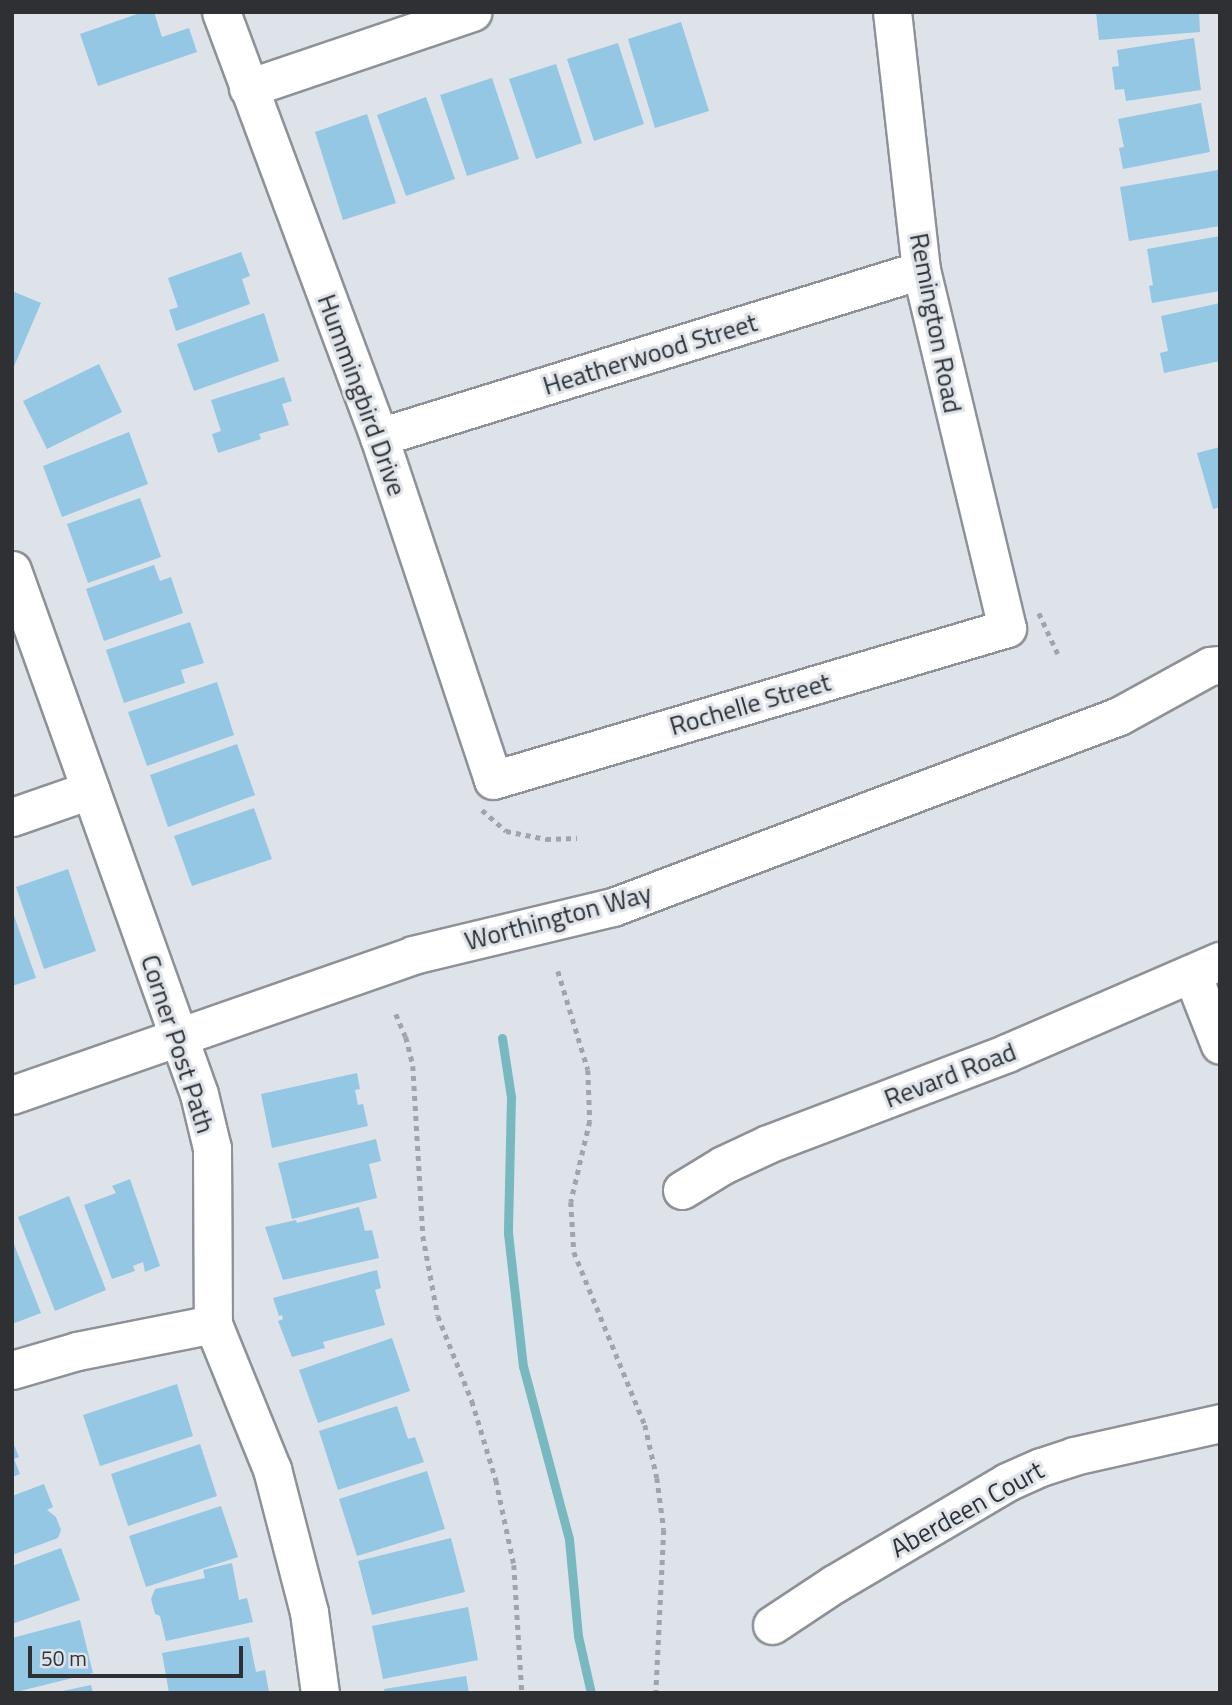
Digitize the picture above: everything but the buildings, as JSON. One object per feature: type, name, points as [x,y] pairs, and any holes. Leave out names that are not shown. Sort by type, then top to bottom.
[{"type":"street","name":"Hummingbird Drive","points":[[221,12],[379,437],[493,780]]},
{"type":"street","points":[[248,88],[472,12]]},
{"type":"street","name":"Remington Road","points":[[892,12],[921,270],[1007,628]]},
{"type":"street","name":"Heatherwood Street","points":[[379,437],[921,270]]},
{"type":"street","name":"Corner Post Path","points":[[12,570],[197,1087],[212,1147],[214,1324],[276,1481],[309,1612],[320,1693]]},
{"type":"street","name":"Rochelle Street","points":[[493,780],[1007,628]]},
{"type":"street","name":"Worthington Way","points":[[12,1095],[413,955],[613,907],[1119,716],[1216,661]]},
{"type":"street","points":[[12,817],[90,790]]},
{"type":"street","points":[[1206,967],[1220,1045]]},
{"type":"street","name":"Revard Road","points":[[682,1190],[723,1165],[768,1143],[1007,1053],[1206,967]]},
{"type":"street","points":[[12,1370],[77,1351],[214,1324]]},
{"type":"street","name":"Aberdeen Court","points":[[772,1625],[868,1564],[1007,1482],[1041,1466],[1220,1423]]},
{"type":"path","points":[[493,780],[468,795],[506,831],[546,839],[577,838]]},
{"type":"path","points":[[558,971],[588,1070],[590,1121],[571,1202],[573,1252],[645,1425],[657,1478],[664,1530],[656,1693]]},
{"type":"path","points":[[396,1014],[406,1037],[413,1066],[423,1236],[438,1316],[472,1401],[492,1467],[514,1565],[522,1693]]},
{"type":"waterway","points":[[502,1038],[511,1097],[508,1233],[523,1366],[569,1539],[578,1636],[591,1693]]}]
